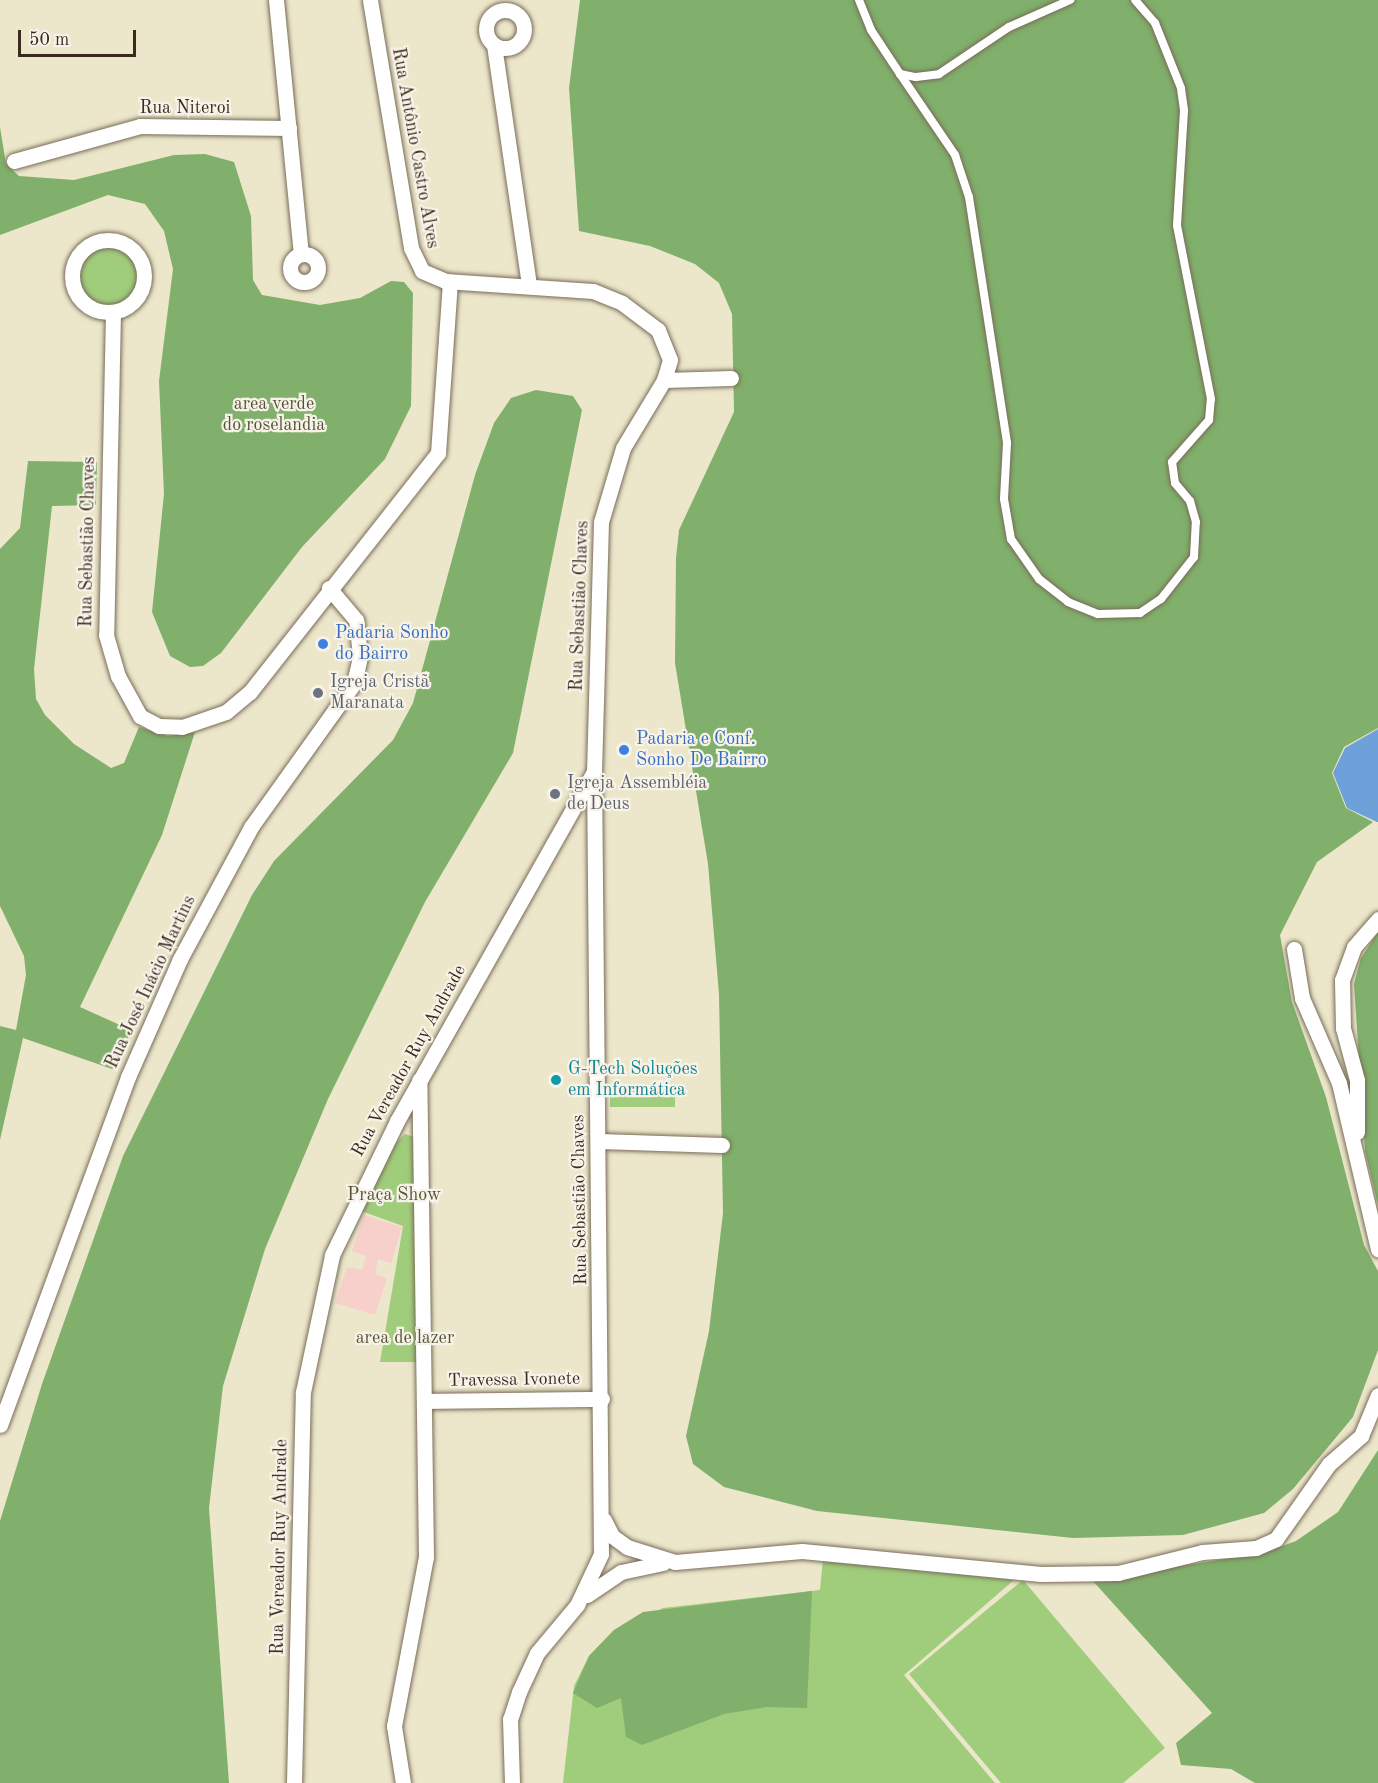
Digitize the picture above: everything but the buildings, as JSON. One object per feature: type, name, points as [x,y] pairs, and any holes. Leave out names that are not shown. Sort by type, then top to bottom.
[{"type":"street","points":[[276,0],[301,254]]},
{"type":"street","name":"Rua Antônio Castro Alves","points":[[370,0],[411,248],[422,271],[450,281]]},
{"type":"street","points":[[494,45],[529,284]]},
{"type":"street","name":"Rua Niteroi","points":[[14,160],[140,126],[289,128]]},
{"type":"street","points":[[102,240],[129,246],[144,268],[140,294],[113,312],[84,303],[72,280],[79,255],[102,240]]},
{"type":"street","name":"Rua Sebastião Chaves","points":[[113,312],[105,628],[112,660],[140,716],[171,727],[226,712],[257,684],[329,588],[438,453],[450,281],[529,284],[593,291],[636,312],[665,340],[670,360],[664,380],[623,448],[603,510],[594,770],[604,1520],[598,1566],[577,1605],[537,1653],[519,1692],[510,1719],[512,1783]]},
{"type":"street","points":[[664,380],[731,378]]},
{"type":"street","name":"Rua José Inácio Martins","points":[[0,1425],[128,1077],[180,959],[251,827],[354,683],[360,656],[356,620],[329,588]]},
{"type":"street","name":"Rua Vereador Ruy Andrade","points":[[294,1783],[303,1392],[308,1354],[344,1222],[419,1080],[594,770]]},
{"type":"street","points":[[1356,1147],[1357,1080],[1343,1028],[1342,980],[1354,947],[1378,919]]},
{"type":"street","points":[[1294,949],[1299,988],[1334,1068],[1356,1147],[1378,1250]]},
{"type":"street","points":[[403,1783],[394,1726],[426,1557],[427,1401],[419,1080]]},
{"type":"street","points":[[599,1141],[722,1145]]},
{"type":"street","points":[[577,1605],[611,1576],[675,1562],[819,1551],[893,1563],[1080,1575],[1256,1548],[1281,1535],[1329,1464],[1356,1442],[1378,1395]]},
{"type":"street","name":"Travessa Ivonete","points":[[427,1401],[602,1399]]},
{"type":"street","points":[[604,1520],[612,1536],[627,1547],[675,1562]]},
{"type":"lane","points":[[859,0],[871,30],[955,155],[969,197],[1006,433],[1004,499],[1011,539],[1039,579],[1068,602],[1098,614],[1140,614],[1161,599],[1194,557],[1196,522],[1190,501],[1175,483],[1172,462],[1209,420],[1211,399],[1204,342],[1177,225],[1184,110],[1181,88],[1155,23],[1135,0]]},
{"type":"lane","points":[[900,74],[939,74],[1009,27],[1070,0]]},
{"type":"shaded area","points":[[364,1215],[402,1227],[391,1263],[378,1259],[375,1274],[387,1278],[375,1315],[335,1303],[347,1267],[362,1270],[366,1256],[352,1251]]},
{"type":"green space","points":[[580,0],[1378,0],[1378,728],[1344,747],[1332,773],[1346,808],[1373,822],[1317,862],[1280,935],[1292,1002],[1326,1097],[1364,1245],[1378,1271],[1378,1350],[1353,1417],[1293,1489],[1264,1513],[1183,1535],[1073,1538],[817,1511],[724,1487],[693,1464],[686,1436],[709,1331],[723,1213],[719,994],[708,864],[675,663],[676,558],[679,530],[734,412],[732,314],[719,283],[695,264],[650,246],[579,231],[569,88]]},
{"type":"green space","name":"area verde do roselandia","points":[[0,127],[6,164],[19,176],[74,180],[174,155],[205,154],[234,162],[251,216],[253,280],[262,295],[320,305],[360,298],[391,281],[404,282],[413,293],[411,406],[385,459],[302,547],[221,653],[203,666],[190,667],[170,656],[152,612],[164,494],[159,381],[173,269],[164,231],[145,204],[108,195],[0,235]]},
{"type":"green space","points":[[108,244],[121,247],[131,254],[138,264],[141,277],[138,290],[131,300],[121,307],[108,310],[95,307],[85,300],[78,290],[75,277],[78,264],[85,254],[95,247]]},
{"type":"green space","points":[[536,390],[573,396],[582,410],[513,753],[425,902],[328,1099],[265,1249],[223,1386],[209,1508],[229,1783],[0,1783],[0,1521],[42,1384],[123,1156],[252,895],[274,861],[393,740],[413,703],[475,475],[494,423],[511,398]]},
{"type":"green space","points":[[28,461],[97,462],[96,505],[52,506],[34,669],[36,699],[45,715],[74,744],[111,768],[124,763],[139,727],[168,736],[195,732],[162,835],[80,1007],[131,1030],[115,1070],[23,1038],[0,1140],[0,1026],[16,1030],[26,975],[24,956],[0,906],[0,549],[20,528]]},
{"type":"green space","points":[[1378,932],[1378,1205],[1365,1151],[1354,984],[1361,958]]},
{"type":"green space","points":[[610,1088],[675,1088],[675,1107],[610,1107]]},
{"type":"green space","points":[[405,1134],[417,1138],[425,1362],[380,1362],[403,1226],[358,1210],[392,1147]]},
{"type":"green space","points":[[1378,1450],[1378,1783],[1255,1783],[1231,1769],[1181,1765],[1176,1743],[1212,1713],[1092,1580],[1263,1553],[1296,1541],[1338,1512]]},
{"type":"green space","points":[[823,1559],[1014,1580],[904,1675],[995,1783],[563,1783],[574,1686],[589,1656],[614,1630],[663,1608],[820,1590]]},
{"type":"green space","points":[[1023,1580],[1165,1748],[1123,1783],[1001,1783],[909,1674]]},
{"type":"green space","points":[[812,1591],[807,1708],[767,1707],[724,1714],[642,1745],[626,1737],[621,1698],[597,1708],[573,1693],[589,1656],[614,1630],[643,1612]]},
{"type":"water","points":[[1378,729],[1377,822],[1347,808],[1333,773],[1345,748]]},
{"type":"place","name":"Padaria Sonho do Bairro","points":[[323,644]]},
{"type":"place","name":"Igreja Cristã Maranata","points":[[318,693]]},
{"type":"place","name":"Padaria e Conf. Sonho De Bairro","points":[[624,750]]},
{"type":"place","name":"Igreja Assembléia de Deus","points":[[555,794]]},
{"type":"place","name":"G-Tech Soluções em Informática","points":[[556,1080]]},
{"type":"park label","name":"Praça Show","points":[[394,1195]]},
{"type":"park label","name":"area de lazer","points":[[405,1338]]}]
